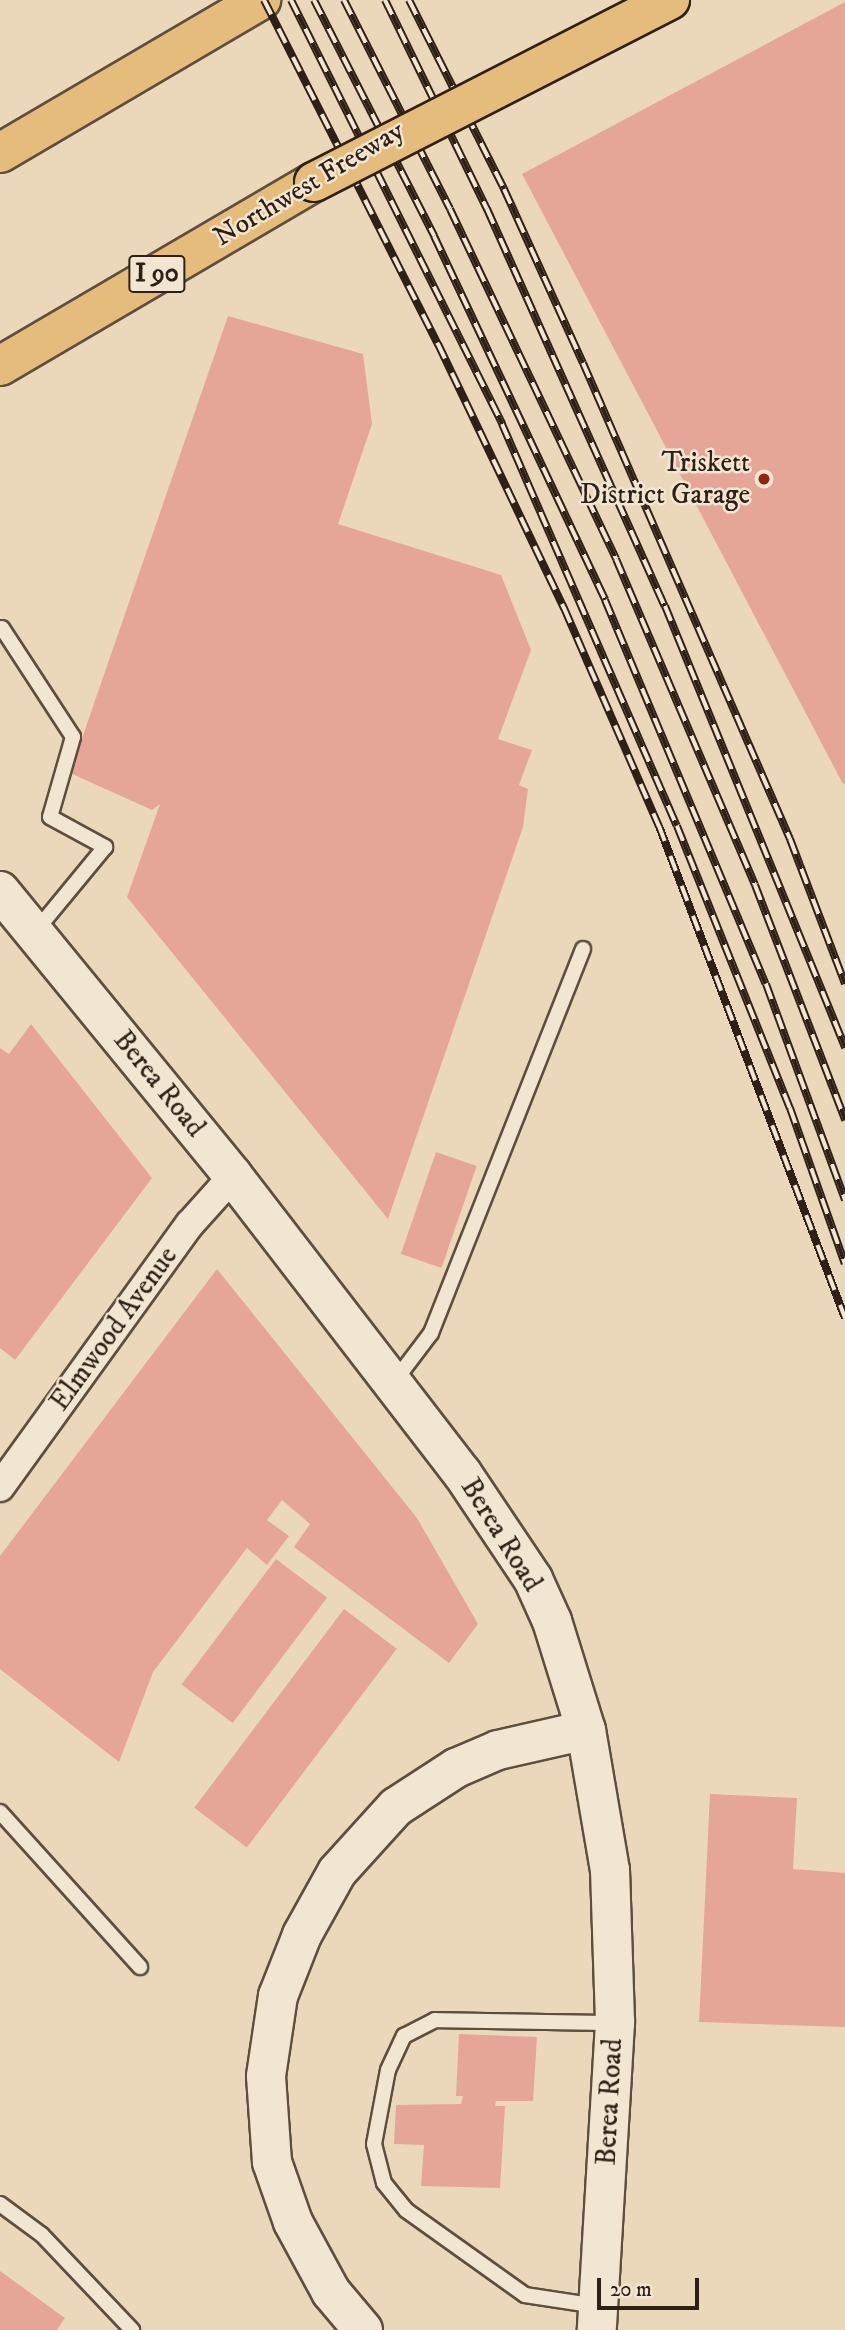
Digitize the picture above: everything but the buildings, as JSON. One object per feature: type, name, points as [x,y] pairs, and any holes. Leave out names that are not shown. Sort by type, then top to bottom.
[{"type":"highway","name":"Northwest Freeway","points":[[0,366],[617,0]]},
{"type":"highway","points":[[314,182],[670,0]]},
{"type":"highway","points":[[0,153],[246,9]]},
{"type":"main road","name":"Berea Road","points":[[0,891],[233,1176],[462,1473],[533,1579],[562,1646],[586,1730],[610,1870],[615,2023],[598,2318]]},
{"type":"main road","points":[[363,2330],[324,2281],[293,2222],[272,2162],[266,2076],[278,1996],[302,1935],[337,1872],[396,1807],[456,1768],[498,1750],[586,1730]]},
{"type":"street","name":"Elmwood Avenue","points":[[0,1487],[190,1224],[233,1176]]},
{"type":"lane","points":[[2,628],[73,737],[50,817],[104,847],[34,933]]},
{"type":"lane","points":[[393,1384],[431,1333],[583,949]]},
{"type":"lane","points":[[0,1812],[140,1967]]},
{"type":"lane","points":[[598,2318],[525,2295],[406,2210],[384,2183],[374,2144],[388,2070],[404,2036],[435,2020],[615,2023]]},
{"type":"lane","points":[[0,2204],[42,2235],[132,2330]]},
{"type":"railway","points":[[264,0],[438,344],[564,608],[659,826],[845,1318]]},
{"type":"railway","points":[[291,0],[502,424],[677,826],[790,1108],[845,1264]]},
{"type":"railway","points":[[314,0],[434,236],[605,600],[766,984],[845,1200]]},
{"type":"railway","points":[[344,0],[450,209],[616,559],[755,885],[845,1120]]},
{"type":"railway","points":[[385,0],[487,209],[665,606],[845,1048]]},
{"type":"railway","points":[[409,0],[504,189],[583,363],[790,839],[845,984]]},
{"type":"place","name":"Triskett District Garage","points":[[764,479]]}]
